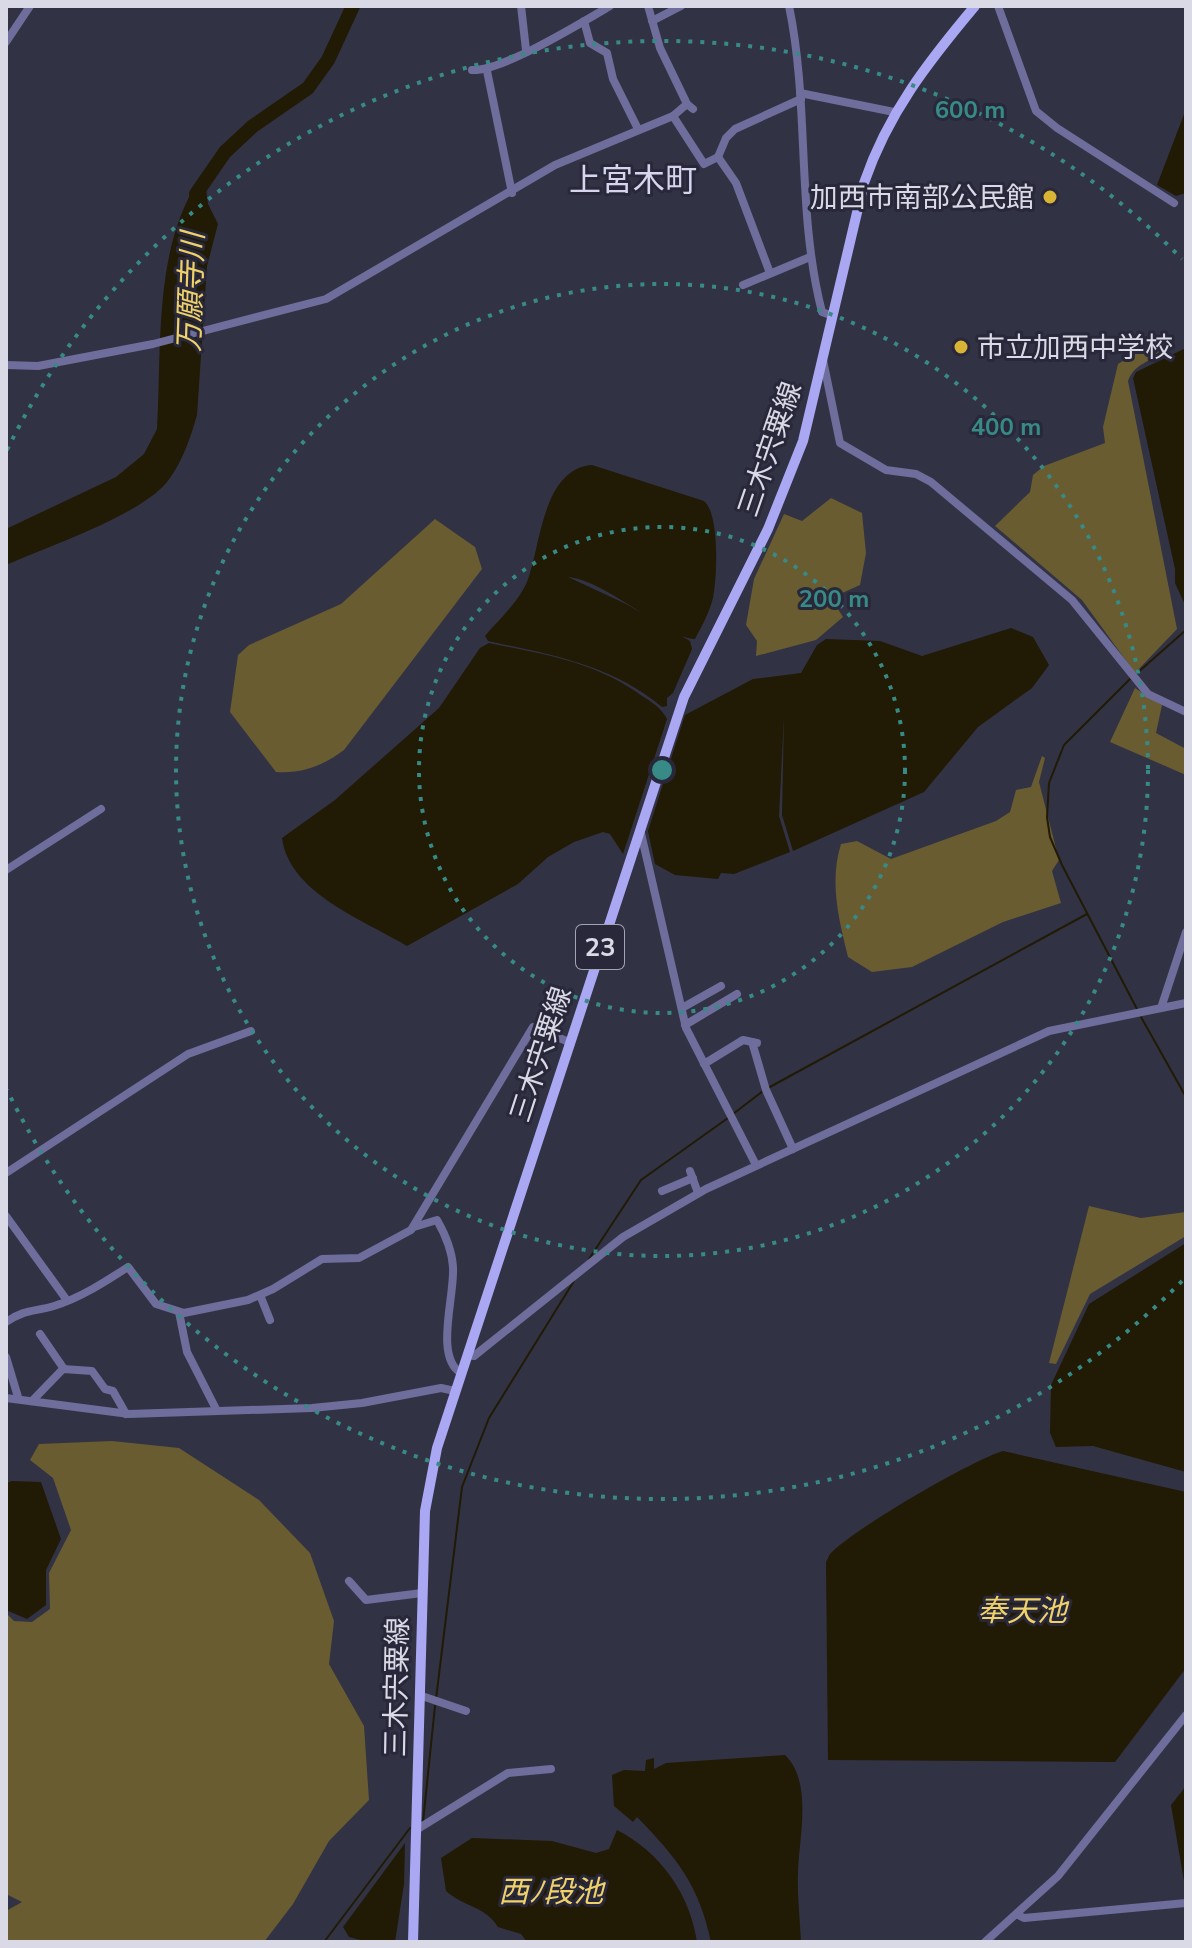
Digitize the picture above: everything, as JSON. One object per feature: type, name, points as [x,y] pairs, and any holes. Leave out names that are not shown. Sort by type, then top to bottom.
[{"type":"main road","name":"三木宍粟線","points":[[411,1942],[422,1593],[430,1477],[455,1391],[684,697],[788,484],[803,441],[864,183],[894,112],[921,70],[975,6]]},
{"type":"street","points":[[6,42],[30,6]]},
{"type":"street","points":[[521,6],[526,50]]},
{"type":"street","points":[[472,70],[487,71],[610,6]]},
{"type":"street","points":[[6,365],[38,366],[160,341],[326,299],[512,193],[555,165],[673,116],[690,106],[648,6]]},
{"type":"street","points":[[652,21],[681,6]]},
{"type":"street","points":[[789,6],[800,96],[810,257],[822,312],[833,316]]},
{"type":"street","points":[[998,6],[1036,111],[1057,128],[1174,203]]},
{"type":"street","points":[[584,21],[590,43],[607,53],[613,79],[638,129]]},
{"type":"street","points":[[487,71],[512,193]]},
{"type":"street","points":[[673,116],[704,164],[718,157],[726,138],[735,129],[800,96],[894,112]]},
{"type":"street","points":[[718,157],[736,183],[770,273]]},
{"type":"street","points":[[743,285],[810,257]]},
{"type":"street","points":[[823,360],[840,443],[886,470],[916,474],[931,482],[1064,593],[1148,694],[1186,712]]},
{"type":"street","points":[[6,870],[101,809]]},
{"type":"street","points":[[640,828],[685,1025],[756,1165]]},
{"type":"street","points":[[1161,1008],[1186,932]]},
{"type":"street","points":[[682,1008],[721,986]]},
{"type":"street","points":[[685,1025],[737,994]]},
{"type":"street","points":[[467,1355],[474,1356],[623,1237],[698,1193],[1049,1031],[1186,1003]]},
{"type":"street","points":[[414,1227],[533,1027],[569,1042]]},
{"type":"street","points":[[6,1173],[188,1054],[251,1031]]},
{"type":"street","points":[[704,1064],[743,1040],[754,1043],[766,1090],[781,1115],[793,1149]]},
{"type":"street","points":[[675,1207],[665,1190],[691,1174],[698,1193]]},
{"type":"street","points":[[6,1216],[66,1299]]},
{"type":"street","points":[[6,1322],[25,1310],[56,1305],[83,1294],[128,1267],[156,1304],[179,1312],[217,1308],[260,1295],[322,1259],[359,1258],[414,1227],[437,1220],[453,1265],[447,1354],[453,1368],[461,1373]]},
{"type":"street","points":[[260,1295],[270,1320]]},
{"type":"street","points":[[179,1312],[187,1352],[216,1409]]},
{"type":"street","points":[[40,1334],[64,1369]]},
{"type":"street","points":[[6,1357],[18,1397]]},
{"type":"street","points":[[32,1401],[64,1369],[92,1371],[105,1389],[113,1391],[126,1414]]},
{"type":"street","points":[[6,1398],[18,1397],[126,1414],[310,1408],[362,1403],[441,1388],[455,1391]]},
{"type":"street","points":[[349,1581],[366,1600],[422,1593]]},
{"type":"street","points":[[419,1695],[466,1711]]},
{"type":"street","points":[[985,1942],[1058,1876],[1186,1715]]},
{"type":"street","points":[[416,1830],[508,1773],[551,1769]]},
{"type":"street","points":[[1018,1915],[1024,1918],[1186,1903]]},
{"type":"shaded area","points":[[1161,337],[1166,346],[1135,369],[1128,381],[1177,629],[1135,673],[1082,600],[995,526],[1030,492],[1033,475],[1044,466],[1105,443],[1103,427],[1118,364]]},
{"type":"shaded area","points":[[831,498],[862,513],[866,553],[860,585],[831,598],[843,617],[816,640],[756,656],[757,641],[746,625],[754,579],[784,514],[802,521]]},
{"type":"shaded area","points":[[435,519],[475,547],[482,569],[344,750],[313,767],[295,772],[276,772],[230,712],[238,655],[249,645],[341,604]]},
{"type":"shaded area","points":[[1135,688],[1162,705],[1156,733],[1186,749],[1186,775],[1110,742]]},
{"type":"shaded area","points":[[1042,756],[1045,758],[1039,782],[1059,860],[1052,871],[1061,903],[1003,922],[912,967],[872,972],[848,957],[836,887],[841,844],[857,841],[891,859],[996,821],[1010,812],[1016,790],[1031,787]]},
{"type":"shaded area","points":[[1089,1206],[1141,1218],[1186,1212],[1186,1236],[1090,1294],[1056,1364],[1049,1363]]},
{"type":"shaded area","points":[[112,1441],[179,1448],[259,1500],[310,1553],[334,1621],[329,1664],[364,1726],[369,1800],[329,1841],[293,1904],[264,1942],[6,1942],[6,1911],[22,1902],[6,1894],[6,1613],[14,1621],[32,1622],[50,1609],[49,1573],[71,1530],[53,1478],[30,1460],[39,1444]]},
{"type":"water","points":[[1186,109],[1186,193],[1176,196],[1157,185]]},
{"type":"water","points":[[200,178],[205,181],[208,204],[218,224],[207,266],[197,415],[179,464],[158,491],[140,504],[95,528],[6,565],[6,529],[116,477],[144,454],[157,429],[160,332],[167,267],[185,206]]},
{"type":"water","points":[[1186,348],[1186,607],[1175,583],[1175,569],[1133,378],[1136,372]]},
{"type":"water","points":[[592,465],[704,501],[713,519],[716,577],[713,598],[695,639],[677,633],[690,641],[692,649],[673,693],[667,698],[667,706],[662,707],[642,692],[601,671],[488,641],[485,636],[513,604],[527,582],[553,494],[575,470]],"holes":[[[568,577],[600,588],[645,615],[626,604]]]},
{"type":"water","points":[[1011,628],[1033,637],[1049,665],[1032,688],[978,727],[924,792],[793,851],[782,815],[784,716],[779,816],[790,852],[734,874],[721,873],[718,879],[675,875],[655,864],[648,831],[685,715],[753,679],[801,673],[817,645],[826,639],[880,641],[922,656]]},
{"type":"water","points":[[489,643],[565,660],[601,672],[653,703],[667,719],[623,854],[610,834],[603,832],[574,842],[548,857],[518,884],[407,946],[350,915],[313,889],[298,874],[282,838],[335,800],[439,708],[480,648]]},
{"type":"water","points":[[1186,1243],[1186,1472],[1093,1446],[1056,1447],[1050,1433],[1051,1385],[1089,1304]]},
{"type":"water","name":"奉天池","points":[[1003,1451],[1186,1492],[1186,1668],[1115,1762],[828,1760],[826,1562],[830,1554],[912,1497]]},
{"type":"water","points":[[41,1482],[61,1539],[46,1570],[46,1605],[27,1619],[6,1610],[6,1483]]},
{"type":"water","points":[[785,1755],[794,1766],[802,1795],[798,1881],[801,1942],[711,1942],[693,1888],[675,1860],[637,1817],[633,1822],[614,1806],[612,1775],[624,1770],[645,1771],[646,1760],[654,1758],[654,1769],[666,1763]]},
{"type":"water","points":[[1186,1786],[1186,1893],[1171,1805]]},
{"type":"water","name":"西ﾉ段池","points":[[617,1830],[647,1850],[670,1876],[688,1907],[697,1942],[527,1942],[521,1934],[498,1927],[487,1915],[446,1891],[441,1858],[472,1838],[552,1841],[596,1853],[609,1849]]},
{"type":"water","points":[[405,1843],[404,1884],[395,1942],[368,1942],[349,1937],[343,1927]]},
{"type":"waterway","name":"万願寺川","points":[[196,194],[225,152],[253,126],[308,88],[328,60],[353,6]]},
{"type":"waterway","points":[[1136,674],[1186,630]]},
{"type":"waterway","points":[[1131,678],[1064,745],[1049,783],[1047,817],[1050,837],[1062,865],[1138,1011]]},
{"type":"waterway","points":[[768,1088],[1087,914]]},
{"type":"waterway","points":[[1141,1017],[1186,1097]]},
{"type":"waterway","points":[[733,1114],[763,1091]]},
{"type":"waterway","points":[[589,1259],[641,1180],[728,1118]]},
{"type":"waterway","points":[[436,1699],[462,1487],[489,1418],[574,1281]]},
{"type":"waterway","points":[[423,1822],[435,1706]]},
{"type":"waterway","points":[[324,1942],[410,1828]]},
{"type":"place","name":"加西市南部公民館","points":[[1050,197]]},
{"type":"place","name":"市立加西中学校","points":[[961,347]]},
{"type":"district","name":"上宮木町","points":[[633,180]]}]
